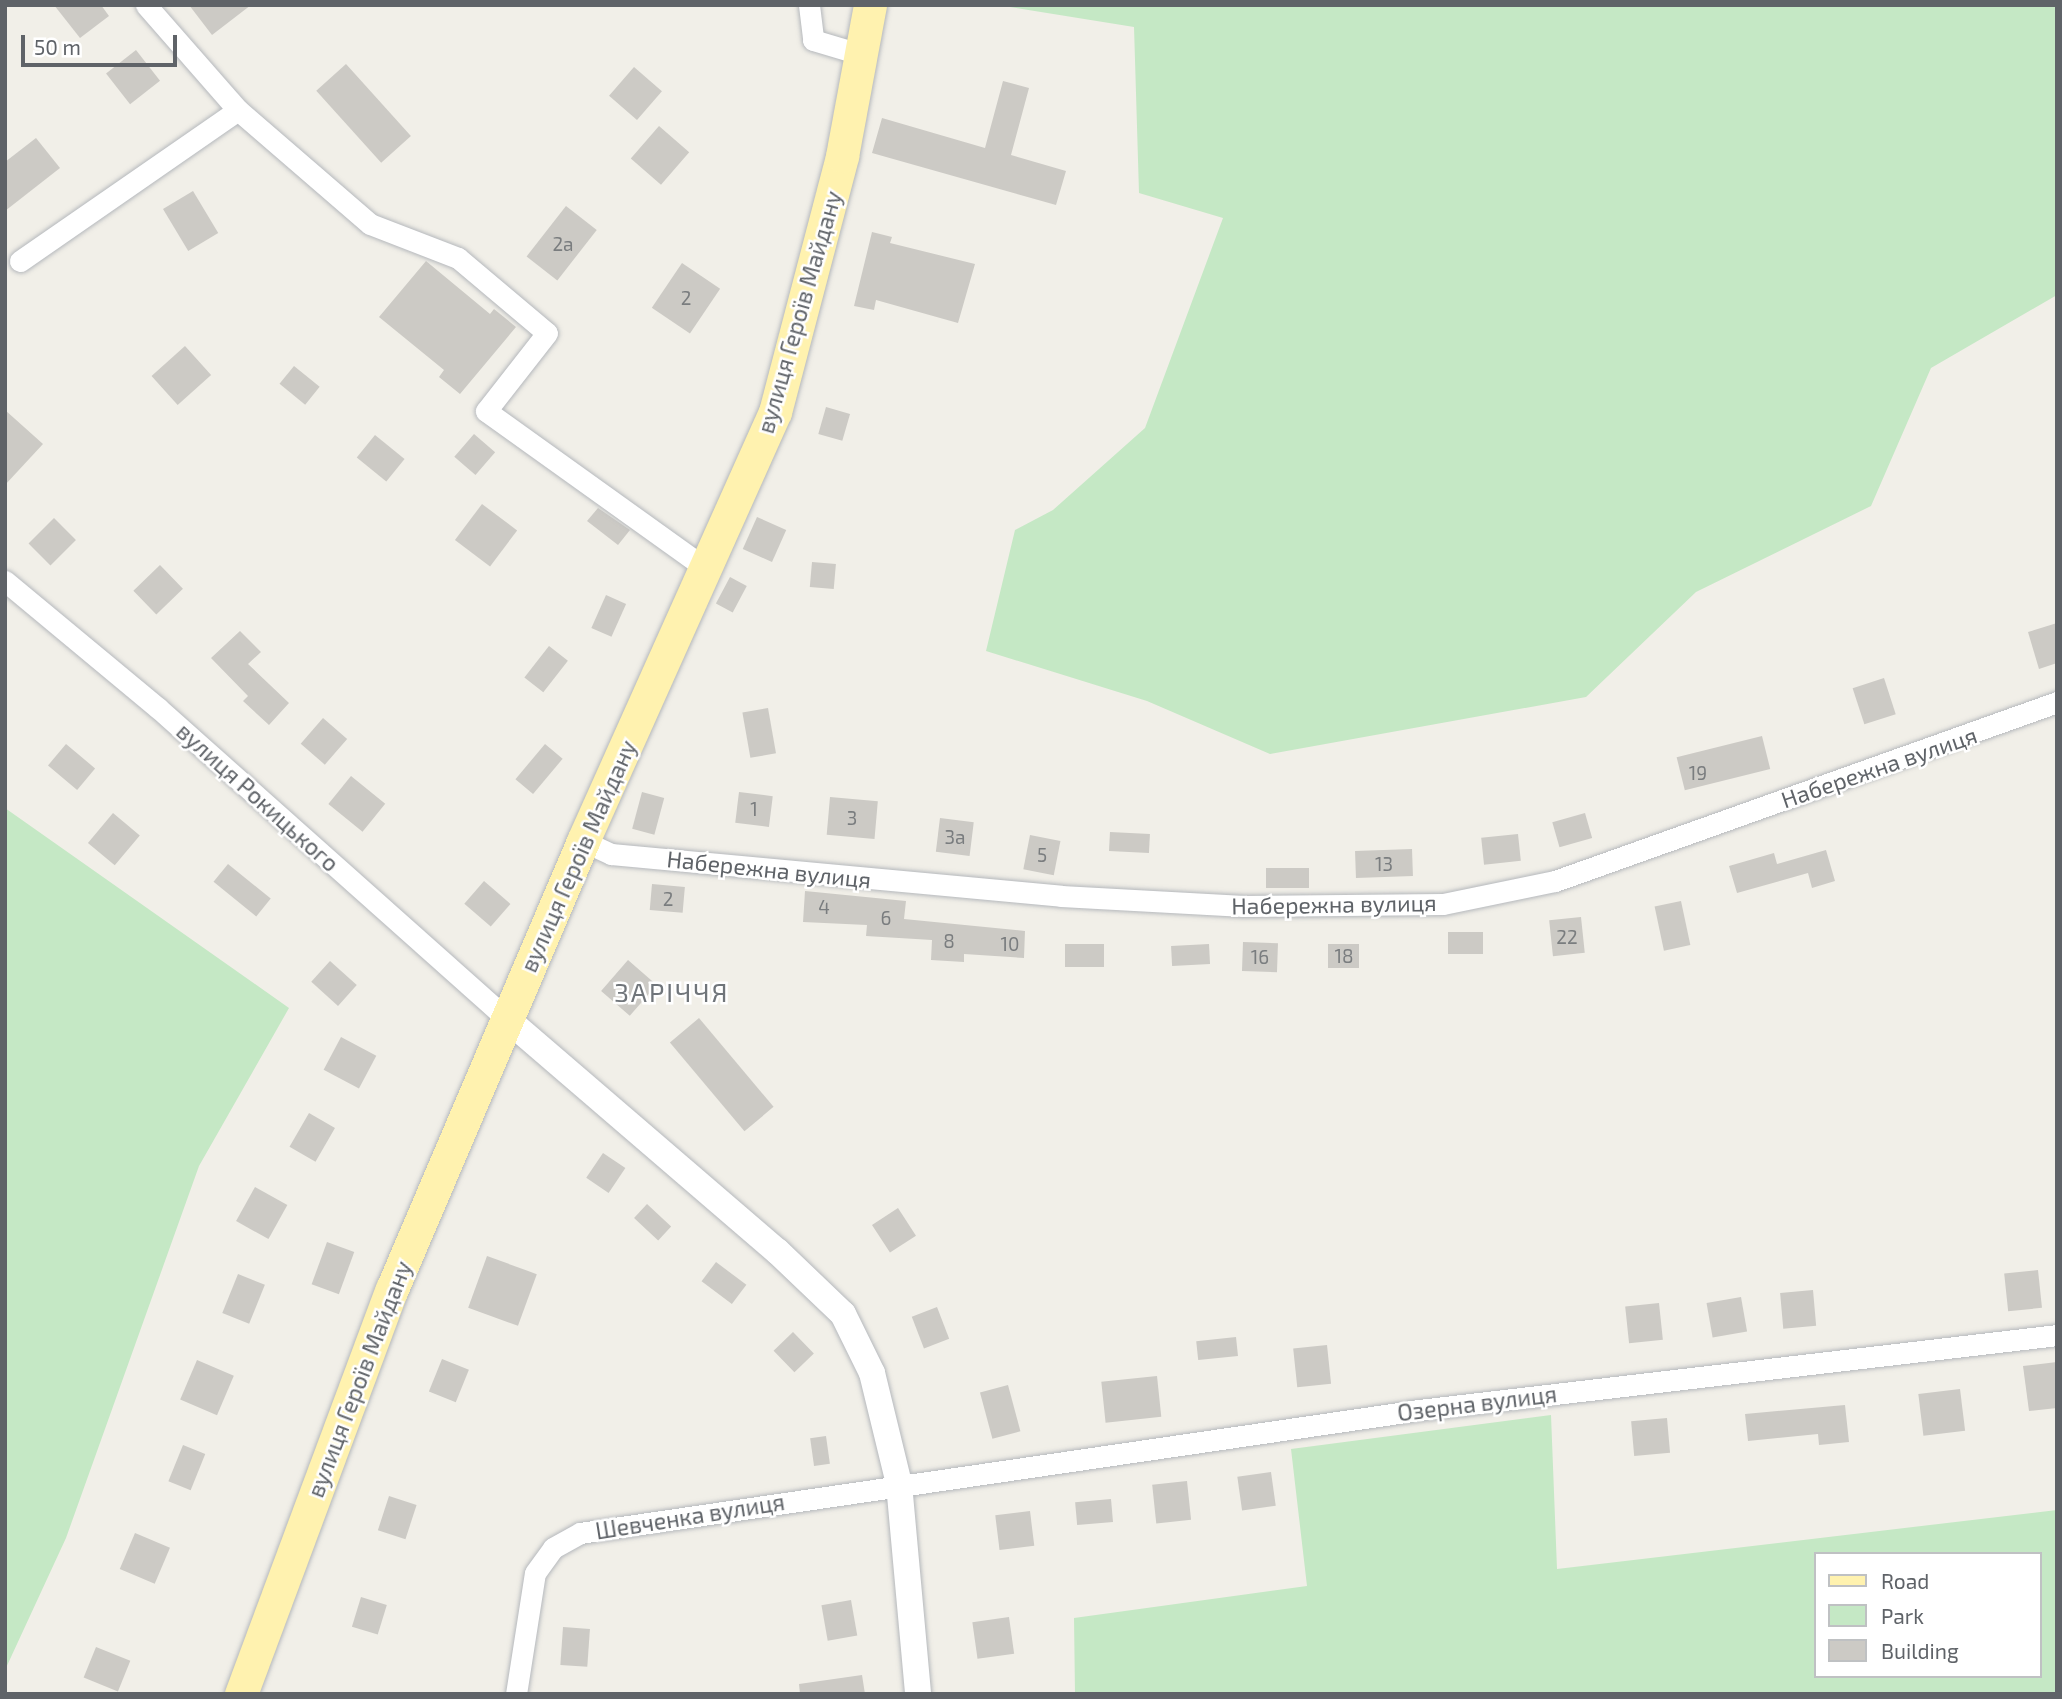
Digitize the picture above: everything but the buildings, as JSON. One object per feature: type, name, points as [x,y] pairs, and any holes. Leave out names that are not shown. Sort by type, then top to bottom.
[{"type":"main road","name":"вулиця Героїв Майдану","points":[[241,1694],[392,1289],[583,841],[775,412],[835,183],[870,5]]},
{"type":"street","points":[[146,5],[238,110],[369,223],[458,258],[547,332],[486,411],[705,568]]},
{"type":"street","points":[[809,5],[813,40],[860,54]]},
{"type":"street","points":[[20,261],[238,110]]},
{"type":"street","name":"вулиця Рокицького","points":[[5,581],[158,708],[507,1019]]},
{"type":"street","name":"Набережна вулиця","points":[[583,841],[611,854],[1061,896],[1244,906],[1443,904],[1555,881],[2057,702]]},
{"type":"street","points":[[507,1019],[777,1251],[843,1314],[872,1373],[899,1484],[918,1694]]},
{"type":"street","name":"Озерна вулиця","points":[[899,1484],[1419,1410],[2057,1335]]},
{"type":"street","name":"Шевченка вулиця","points":[[516,1694],[535,1573],[553,1548],[580,1533],[899,1484]]},
{"type":"green space","points":[[997,5],[2057,5],[2057,295],[1931,368],[1871,506],[1696,592],[1586,697],[1270,754],[1147,701],[986,651],[1015,530],[1053,510],[1145,428],[1223,218],[1139,193],[1134,27]]},
{"type":"green space","points":[[5,808],[289,1008],[199,1166],[66,1538],[5,1670]]},
{"type":"green space","points":[[1551,1415],[1557,1569],[2057,1510],[2057,1694],[1075,1694],[1074,1618],[1307,1586],[1291,1449]]},
{"type":"district","name":"ЗАРІЧЧЯ","points":[[672,992]]}]
